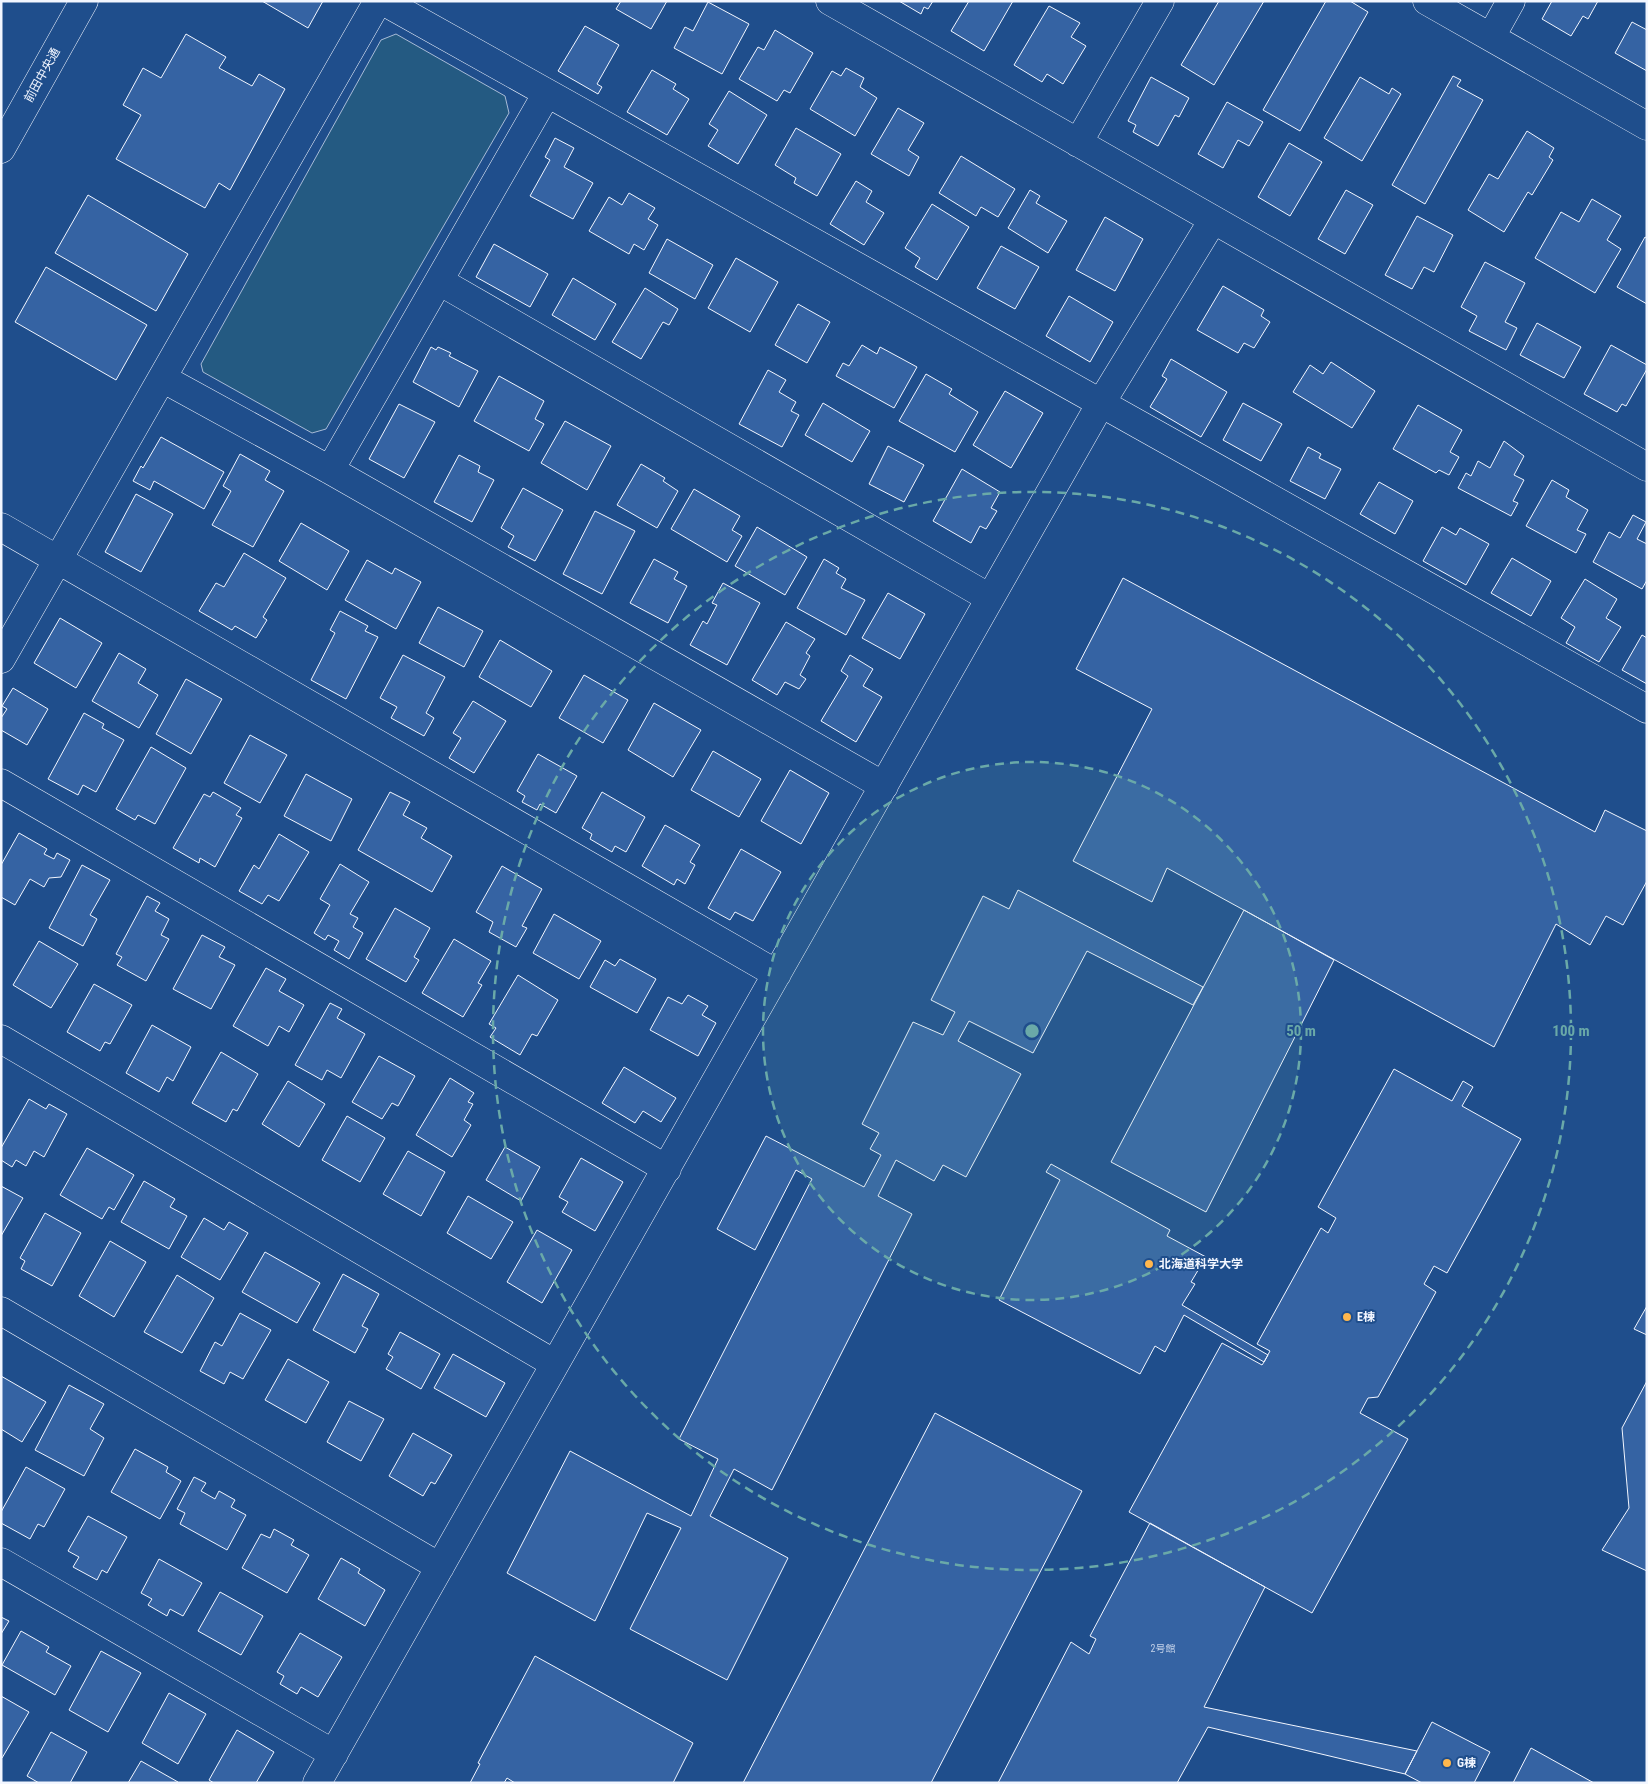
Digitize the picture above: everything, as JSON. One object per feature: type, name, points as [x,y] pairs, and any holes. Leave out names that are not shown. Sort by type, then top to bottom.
[{"type":"street","name":"前田中央通","points":[[1,149],[84,1]]},
{"type":"street","points":[[1,659],[378,1]]},
{"type":"street","points":[[383,1],[1647,709]]},
{"type":"street","points":[[830,1],[1647,466]]},
{"type":"street","points":[[1078,142],[1160,1]]},
{"type":"street","points":[[1427,1],[1647,126]]},
{"type":"street","points":[[1491,38],[1511,1]]},
{"type":"street","points":[[330,470],[547,93]]},
{"type":"street","points":[[318,1783],[1101,403],[1213,220]]},
{"type":"street","points":[[439,281],[990,598]]},
{"type":"street","points":[[162,378],[330,470],[884,786]]},
{"type":"street","points":[[1,527],[777,974]]},
{"type":"street","points":[[1,783],[667,1169]]},
{"type":"street","points":[[1,1039],[555,1364]]},
{"type":"street","points":[[1,1311],[440,1567]]},
{"type":"street","points":[[1,1562],[334,1754]]},
{"type":"shaded area","points":[[396,34],[505,96],[509,113],[326,429],[312,433],[203,372],[201,364],[381,40]]},
{"type":"building","points":[[262,1],[323,1],[308,28]]},
{"type":"building","points":[[621,1],[667,1],[651,29],[616,9]]},
{"type":"building","points":[[899,1],[933,1],[928,9],[924,7],[921,14]]},
{"type":"building","points":[[969,1],[1013,1],[984,51],[951,31]]},
{"type":"building","points":[[1219,1],[1264,1],[1214,85],[1181,65]]},
{"type":"building","points":[[1326,1],[1350,1],[1368,12],[1300,131],[1263,110]]},
{"type":"building","points":[[1552,1],[1598,1],[1588,19],[1583,16],[1571,36],[1542,19]]},
{"type":"building","points":[[708,2],[749,24],[722,74],[674,48],[685,27],[693,31]]},
{"type":"building","points":[[1049,6],[1080,23],[1071,37],[1086,46],[1063,84],[1047,74],[1042,82],[1014,65]]},
{"type":"building","points":[[1632,22],[1647,30],[1647,71],[1615,53]]},
{"type":"building","points":[[585,26],[619,45],[597,84],[602,87],[598,94],[558,71]]},
{"type":"building","points":[[775,30],[813,53],[790,93],[784,90],[777,101],[739,79],[758,47],[764,50]]},
{"type":"building","points":[[186,34],[226,57],[219,68],[252,86],[259,74],[285,89],[230,190],[219,183],[205,208],[116,159],[141,115],[123,105],[143,68],[161,78]]},
{"type":"building","points":[[846,68],[864,78],[860,87],[877,98],[855,136],[810,109],[832,71],[841,76]]},
{"type":"building","points":[[652,70],[676,84],[673,89],[689,99],[667,135],[627,112]]},
{"type":"building","points":[[1453,76],[1461,80],[1457,86],[1483,100],[1425,204],[1392,185]]},
{"type":"building","points":[[1151,77],[1189,98],[1179,117],[1175,115],[1158,146],[1133,132],[1136,125],[1128,121]]},
{"type":"building","points":[[1360,77],[1389,94],[1392,88],[1401,94],[1362,161],[1324,138]]},
{"type":"building","points":[[729,91],[767,115],[738,164],[708,146],[718,130],[709,124]]},
{"type":"building","points":[[1227,102],[1263,122],[1249,146],[1238,140],[1223,168],[1198,154]]},
{"type":"building","points":[[898,108],[924,123],[908,150],[919,157],[909,176],[871,154]]},
{"type":"building","points":[[796,128],[841,154],[817,196],[794,183],[796,178],[775,165]]},
{"type":"building","points":[[1527,131],[1554,148],[1549,157],[1553,160],[1532,195],[1528,192],[1504,232],[1468,210],[1489,174],[1498,179]]},
{"type":"building","points":[[555,138],[574,148],[564,167],[593,183],[573,219],[530,196],[550,160],[545,157]]},
{"type":"building","points":[[1289,143],[1322,162],[1290,216],[1258,197]]},
{"type":"building","points":[[961,156],[1015,189],[998,217],[981,207],[976,216],[939,193]]},
{"type":"building","points":[[856,181],[872,191],[866,202],[884,213],[864,245],[830,224]]},
{"type":"building","points":[[1030,190],[1040,196],[1036,203],[1067,221],[1048,253],[1008,228]]},
{"type":"building","points":[[1346,190],[1373,205],[1345,254],[1318,239]]},
{"type":"building","points":[[629,193],[655,208],[648,219],[658,225],[644,250],[634,244],[629,254],[589,231],[609,197],[622,205]]},
{"type":"building","points":[[88,195],[188,254],[156,311],[55,253]]},
{"type":"building","points":[[1592,199],[1621,216],[1607,240],[1621,249],[1595,293],[1535,258],[1561,212],[1579,222]]},
{"type":"building","points":[[932,204],[969,227],[937,280],[915,267],[920,258],[905,248]]},
{"type":"building","points":[[1417,216],[1453,235],[1434,272],[1424,267],[1412,289],[1385,275]]},
{"type":"building","points":[[1105,217],[1143,239],[1115,291],[1076,270]]},
{"type":"building","points":[[1645,237],[1647,238],[1647,304],[1617,287]]},
{"type":"building","points":[[667,239],[713,265],[695,299],[649,273]]},
{"type":"building","points":[[494,244],[548,274],[530,307],[476,277]]},
{"type":"building","points":[[1001,246],[1039,267],[1015,309],[977,288]]},
{"type":"building","points":[[736,258],[778,282],[750,332],[708,308]]},
{"type":"building","points":[[1485,262],[1525,283],[1505,322],[1517,328],[1506,350],[1469,331],[1477,316],[1461,307]]},
{"type":"building","points":[[46,267],[147,325],[116,380],[15,322]]},
{"type":"building","points":[[573,278],[616,304],[595,340],[552,315]]},
{"type":"building","points":[[1223,286],[1264,310],[1261,316],[1270,322],[1254,348],[1244,343],[1238,353],[1197,330]]},
{"type":"building","points":[[645,288],[678,309],[669,325],[663,322],[641,359],[612,342]]},
{"type":"building","points":[[1069,296],[1113,322],[1090,362],[1046,336]]},
{"type":"building","points":[[798,304],[830,322],[807,363],[775,345]]},
{"type":"building","points":[[1537,323],[1581,347],[1564,378],[1520,355]]},
{"type":"building","points":[[862,345],[877,354],[880,347],[917,367],[894,408],[836,376],[843,363],[849,366]]},
{"type":"building","points":[[1611,345],[1647,365],[1647,369],[1626,406],[1622,404],[1617,412],[1584,394]]},
{"type":"building","points":[[431,347],[436,350],[438,347],[451,353],[449,356],[478,371],[459,407],[413,382]]},
{"type":"building","points":[[1171,359],[1227,392],[1201,437],[1150,407],[1167,379],[1162,376]]},
{"type":"building","points":[[1331,362],[1375,391],[1352,428],[1293,392],[1310,365],[1323,374]]},
{"type":"building","points":[[768,370],[786,380],[779,392],[796,402],[791,411],[799,415],[782,447],[739,424]]},
{"type":"building","points":[[926,374],[952,389],[949,394],[978,412],[955,452],[899,421]]},
{"type":"building","points":[[499,376],[544,401],[535,419],[544,424],[529,451],[474,421]]},
{"type":"building","points":[[1005,391],[1043,413],[1011,468],[973,445]]},
{"type":"building","points":[[823,403],[870,431],[852,462],[805,435]]},
{"type":"building","points":[[1243,403],[1282,424],[1261,461],[1223,440]]},
{"type":"building","points":[[399,404],[435,422],[404,478],[369,459]]},
{"type":"building","points":[[1418,405],[1462,430],[1450,452],[1459,457],[1449,475],[1439,470],[1436,473],[1393,449]]},
{"type":"building","points":[[565,421],[611,446],[587,490],[541,463]]},
{"type":"building","points":[[161,437],[224,472],[204,509],[154,481],[150,490],[133,481]]},
{"type":"building","points":[[1504,441],[1524,456],[1514,475],[1524,480],[1513,501],[1518,503],[1511,516],[1458,488],[1466,473],[1471,476],[1478,461],[1490,468]]},
{"type":"building","points":[[888,446],[924,465],[904,502],[869,484]]},
{"type":"building","points":[[1308,447],[1321,454],[1319,458],[1341,469],[1325,499],[1290,481]]},
{"type":"building","points":[[240,454],[270,471],[265,480],[284,491],[253,547],[212,525],[231,491],[223,486]]},
{"type":"building","points":[[459,455],[480,466],[478,472],[494,480],[472,522],[434,502]]},
{"type":"building","points":[[641,464],[665,478],[663,481],[678,491],[657,528],[617,505]]},
{"type":"building","points":[[962,469],[1000,492],[991,508],[997,511],[986,529],[980,526],[971,543],[933,521]]},
{"type":"building","points":[[1552,480],[1569,490],[1566,497],[1588,510],[1577,530],[1586,534],[1576,553],[1526,526]]},
{"type":"building","points":[[1379,482],[1413,501],[1395,534],[1360,514]]},
{"type":"building","points":[[523,488],[563,510],[535,561],[508,547],[514,536],[501,528]]},
{"type":"building","points":[[694,489],[740,516],[732,530],[742,536],[727,562],[671,529]]},
{"type":"building","points":[[136,494],[173,514],[141,572],[105,552]]},
{"type":"building","points":[[595,511],[635,531],[602,594],[563,574]]},
{"type":"building","points":[[1633,515],[1646,522],[1637,539],[1647,544],[1647,580],[1642,589],[1593,562],[1609,532],[1620,538]]},
{"type":"building","points":[[301,523],[349,551],[327,590],[279,561]]},
{"type":"building","points":[[757,527],[807,557],[785,595],[735,566]]},
{"type":"building","points":[[1442,527],[1456,535],[1460,528],[1489,544],[1466,585],[1423,561]]},
{"type":"building","points":[[244,553],[286,578],[263,617],[267,620],[256,638],[235,626],[232,630],[199,611],[216,583],[224,587]]},
{"type":"building","points":[[1512,558],[1551,581],[1531,616],[1491,593]]},
{"type":"building","points":[[654,559],[678,572],[674,579],[687,586],[668,623],[630,603]]},
{"type":"building","points":[[824,559],[839,568],[836,573],[846,579],[841,588],[865,600],[846,635],[797,608]]},
{"type":"building","points":[[367,560],[392,574],[395,568],[421,582],[396,629],[345,600]]},
{"type":"building","points":[[1123,578],[1595,832],[1605,810],[1647,831],[1647,881],[1623,925],[1606,916],[1590,945],[1556,924],[1494,1047],[1167,868],[1152,902],[1073,861],[1152,709],[1076,669]]},
{"type":"building","points":[[1585,579],[1617,599],[1606,618],[1621,627],[1599,662],[1566,643],[1575,627],[1561,618]]},
{"type":"building","points":[[723,583],[760,603],[727,665],[690,645],[703,621],[707,624],[717,605],[712,603]]},
{"type":"building","points":[[888,593],[925,614],[900,659],[862,638]]},
{"type":"building","points":[[438,607],[483,631],[464,667],[419,643]]},
{"type":"building","points":[[340,611],[368,626],[365,631],[378,637],[346,699],[311,680],[335,633],[330,630]]},
{"type":"building","points":[[60,618],[102,643],[76,688],[34,663]]},
{"type":"building","points":[[786,622],[815,639],[806,653],[810,656],[800,675],[806,679],[799,689],[785,682],[777,695],[752,680]]},
{"type":"building","points":[[1642,635],[1647,638],[1647,684],[1622,670]]},
{"type":"building","points":[[500,640],[552,671],[531,707],[479,677]]},
{"type":"building","points":[[119,653],[146,669],[138,683],[158,695],[139,728],[92,701]]},
{"type":"building","points":[[403,655],[445,677],[426,713],[434,718],[424,736],[391,718],[397,707],[380,698]]},
{"type":"building","points":[[850,655],[873,669],[863,686],[882,697],[856,742],[821,721],[848,676],[841,671]]},
{"type":"building","points":[[584,675],[628,700],[603,743],[559,718]]},
{"type":"building","points":[[186,679],[222,699],[191,754],[156,734]]},
{"type":"building","points":[[13,688],[48,709],[27,745],[1,730],[1,718],[7,709],[2,706]]},
{"type":"building","points":[[473,701],[506,721],[474,773],[449,758],[461,738],[453,733]]},
{"type":"building","points":[[654,703],[701,730],[673,777],[628,750]]},
{"type":"building","points":[[84,713],[104,724],[102,728],[124,740],[96,792],[83,785],[78,795],[48,779]]},
{"type":"building","points":[[250,735],[287,755],[260,803],[224,783]]},
{"type":"building","points":[[151,747],[186,768],[155,824],[138,815],[135,820],[116,809]]},
{"type":"building","points":[[713,751],[761,779],[739,817],[691,790]]},
{"type":"building","points":[[538,754],[577,776],[556,813],[540,804],[537,810],[522,802],[525,796],[517,791]]},
{"type":"building","points":[[790,770],[829,793],[801,844],[761,821]]},
{"type":"building","points":[[306,774],[352,799],[331,841],[284,816]]},
{"type":"building","points":[[213,792],[241,808],[236,815],[242,818],[215,867],[200,858],[199,863],[173,848],[204,794],[210,797]]},
{"type":"building","points":[[390,792],[410,802],[403,815],[427,828],[421,838],[452,856],[432,892],[358,850]]},
{"type":"building","points":[[602,792],[645,817],[626,852],[615,846],[612,852],[590,839],[592,834],[582,828]]},
{"type":"building","points":[[665,825],[700,845],[690,862],[695,865],[685,884],[677,879],[674,885],[642,866]]},
{"type":"building","points":[[19,833],[47,849],[44,854],[54,859],[57,853],[70,860],[61,877],[49,878],[44,887],[30,879],[15,905],[1,897],[1,865]]},
{"type":"building","points":[[279,834],[309,852],[279,901],[268,895],[262,904],[239,891],[254,865],[259,869]]},
{"type":"building","points":[[741,849],[781,872],[753,921],[735,912],[730,920],[708,908]]},
{"type":"building","points":[[340,864],[369,882],[350,914],[358,918],[353,927],[363,933],[349,959],[334,950],[339,941],[328,935],[325,940],[314,933],[330,905],[320,899]]},
{"type":"building","points":[[82,865],[110,880],[90,915],[97,919],[83,946],[49,928]]},
{"type":"building","points":[[502,866],[542,889],[522,926],[527,928],[516,947],[489,932],[493,922],[476,912]]},
{"type":"building","points":[[1018,890],[1203,987],[1193,1005],[1087,951],[1033,1053],[969,1021],[958,1041],[1021,1074],[966,1177],[943,1165],[934,1181],[896,1160],[878,1196],[912,1214],[772,1490],[734,1469],[710,1516],[788,1558],[727,1680],[630,1629],[681,1528],[647,1513],[595,1621],[507,1573],[570,1451],[691,1516],[718,1459],[679,1439],[812,1179],[796,1170],[755,1250],[717,1229],[766,1136],[864,1187],[881,1155],[870,1149],[879,1133],[862,1124],[913,1022],[943,1035],[955,1012],[931,1000],[983,896],[1009,909]]},
{"type":"building","points":[[147,896],[160,903],[155,911],[169,919],[161,935],[169,939],[146,981],[117,965],[122,957],[116,954]]},
{"type":"building","points":[[395,908],[430,928],[414,957],[419,960],[406,982],[366,959]]},
{"type":"building","points":[[1244,910],[1334,960],[1206,1212],[1111,1162]]},
{"type":"building","points":[[554,914],[601,941],[579,979],[533,953]]},
{"type":"building","points":[[202,935],[225,947],[219,957],[235,965],[211,1009],[173,989]]},
{"type":"building","points":[[454,939],[491,961],[478,983],[482,985],[463,1017],[422,993]]},
{"type":"building","points":[[39,941],[78,964],[51,1008],[13,985]]},
{"type":"building","points":[[620,959],[656,979],[637,1013],[590,987],[605,960],[615,966]]},
{"type":"building","points":[[266,968],[286,979],[279,991],[304,1005],[289,1032],[279,1026],[268,1046],[233,1026]]},
{"type":"building","points":[[518,975],[558,1000],[537,1036],[532,1034],[520,1055],[490,1037],[496,1028],[489,1024]]},
{"type":"building","points":[[94,984],[132,1005],[110,1044],[105,1042],[100,1051],[67,1032]]},
{"type":"building","points":[[688,995],[708,1006],[702,1015],[716,1023],[698,1056],[650,1030],[668,997],[682,1004]]},
{"type":"building","points":[[330,1003],[342,1009],[337,1018],[365,1034],[341,1078],[327,1070],[322,1080],[295,1065]]},
{"type":"building","points":[[152,1025],[191,1047],[173,1081],[167,1077],[159,1092],[126,1073]]},
{"type":"building","points":[[221,1052],[258,1074],[237,1111],[233,1109],[226,1122],[192,1103]]},
{"type":"building","points":[[379,1056],[415,1076],[398,1106],[392,1103],[382,1119],[352,1102]]},
{"type":"building","points":[[624,1067],[676,1098],[661,1122],[643,1111],[635,1123],[602,1103]]},
{"type":"building","name":"E棟","points":[[1394,1069],[1452,1101],[1463,1081],[1473,1087],[1462,1106],[1521,1139],[1447,1273],[1434,1266],[1424,1284],[1436,1292],[1378,1397],[1368,1398],[1360,1413],[1408,1439],[1312,1613],[1129,1512],[1222,1343],[1262,1365],[1264,1362],[1270,1351],[1257,1344],[1321,1228],[1328,1233],[1336,1218],[1318,1207]]},
{"type":"building","points":[[450,1078],[474,1093],[468,1102],[473,1104],[464,1120],[471,1125],[452,1157],[416,1135]]},
{"type":"building","points":[[288,1081],[325,1104],[299,1147],[262,1124]]},
{"type":"building","points":[[29,1099],[46,1109],[49,1104],[67,1114],[44,1157],[34,1151],[26,1166],[16,1160],[12,1167],[1,1160],[1,1148]]},
{"type":"building","points":[[347,1116],[385,1138],[360,1182],[322,1160]]},
{"type":"building","points":[[505,1147],[540,1167],[521,1201],[486,1180]]},
{"type":"building","points":[[87,1148],[134,1175],[114,1210],[109,1207],[102,1219],[60,1195]]},
{"type":"building","points":[[408,1151],[445,1172],[421,1216],[383,1194]]},
{"type":"building","points":[[581,1158],[623,1182],[595,1231],[562,1212],[568,1202],[559,1197]]},
{"type":"building","points":[[1051,1164],[1170,1230],[1167,1236],[1206,1257],[1191,1282],[1195,1284],[1182,1305],[1268,1355],[1264,1362],[1184,1315],[1165,1352],[1155,1346],[1140,1374],[999,1300],[1060,1180],[1046,1172]]},
{"type":"building","points":[[144,1181],[175,1199],[170,1207],[187,1216],[169,1249],[121,1222]]},
{"type":"building","points":[[1,1186],[23,1198],[1,1236]]},
{"type":"building","points":[[468,1196],[513,1222],[491,1259],[447,1233]]},
{"type":"building","points":[[45,1213],[81,1233],[52,1286],[21,1269],[25,1261],[20,1258]]},
{"type":"building","points":[[204,1218],[224,1230],[229,1222],[248,1233],[220,1280],[181,1257]]},
{"type":"building","points":[[537,1230],[572,1250],[542,1303],[507,1282]]},
{"type":"building","points":[[110,1241],[146,1262],[114,1317],[79,1296]]},
{"type":"building","points":[[265,1252],[320,1283],[297,1323],[242,1292]]},
{"type":"building","points":[[343,1274],[379,1294],[362,1326],[368,1329],[355,1353],[313,1330]]},
{"type":"building","points":[[177,1275],[214,1298],[182,1353],[144,1332]]},
{"type":"building","points":[[1647,1306],[1647,1335],[1634,1329]]},
{"type":"building","points":[[240,1313],[271,1330],[243,1379],[230,1372],[224,1384],[200,1371],[215,1342],[222,1346]]},
{"type":"building","points":[[400,1332],[440,1354],[421,1389],[386,1369],[393,1357],[388,1354]]},
{"type":"building","points":[[453,1354],[505,1383],[486,1417],[434,1388]]},
{"type":"building","points":[[288,1359],[329,1382],[306,1423],[265,1400]]},
{"type":"building","points":[[1,1376],[46,1402],[22,1442],[1,1429]]},
{"type":"building","points":[[1647,1381],[1647,1571],[1602,1550],[1629,1508],[1622,1428]]},
{"type":"building","points":[[69,1385],[104,1404],[90,1429],[104,1438],[84,1476],[35,1450]]},
{"type":"building","points":[[349,1401],[384,1419],[361,1461],[327,1442]]},
{"type":"building","points":[[935,1413],[1082,1491],[931,1783],[743,1783]]},
{"type":"building","points":[[413,1433],[452,1455],[435,1484],[431,1482],[423,1496],[389,1476]]},
{"type":"building","points":[[135,1449],[168,1467],[166,1472],[181,1481],[160,1519],[111,1492]]},
{"type":"building","points":[[26,1467],[65,1489],[44,1527],[38,1524],[30,1539],[1,1523],[1,1512]]},
{"type":"building","points":[[194,1477],[206,1483],[201,1491],[215,1499],[219,1491],[235,1500],[231,1507],[246,1515],[227,1550],[180,1524],[185,1513],[177,1509]]},
{"type":"building","points":[[88,1516],[127,1537],[107,1573],[102,1570],[97,1580],[73,1567],[79,1557],[68,1551]]},
{"type":"building","points":[[1150,1523],[1265,1587],[1204,1707],[1417,1751],[1405,1774],[1208,1727],[1177,1783],[998,1783],[1071,1642],[1089,1654],[1096,1639],[1090,1636]]},
{"type":"building","points":[[274,1529],[294,1540],[291,1545],[309,1555],[287,1593],[242,1568],[261,1534],[270,1538]]},
{"type":"building","points":[[341,1558],[360,1569],[358,1573],[385,1590],[365,1626],[318,1599]]},
{"type":"building","points":[[159,1559],[202,1583],[183,1616],[170,1609],[167,1616],[148,1605],[152,1599],[141,1593]]},
{"type":"building","points":[[220,1592],[263,1616],[241,1655],[198,1631]]},
{"type":"building","points":[[1,1617],[9,1621],[1,1634]]},
{"type":"building","points":[[21,1631],[49,1647],[46,1652],[71,1666],[55,1695],[2,1665]]},
{"type":"building","points":[[300,1633],[342,1657],[318,1697],[301,1687],[297,1694],[280,1684],[284,1676],[277,1672]]},
{"type":"building","points":[[101,1651],[141,1673],[108,1732],[69,1710]]},
{"type":"building","points":[[535,1656],[693,1743],[673,1783],[515,1783],[507,1778],[504,1783],[470,1783],[480,1764],[478,1763]]},
{"type":"building","points":[[169,1693],[206,1714],[178,1764],[142,1743]]},
{"type":"building","points":[[1,1696],[29,1712],[2,1758],[1,1757]]},
{"type":"building","name":"G棟","points":[[1432,1722],[1490,1752],[1474,1783],[1422,1783],[1405,1774]]},
{"type":"building","points":[[237,1730],[274,1752],[256,1783],[214,1783],[209,1780]]},
{"type":"building","points":[[51,1732],[87,1752],[70,1783],[39,1783],[27,1776]]},
{"type":"building","points":[[1531,1748],[1594,1783],[1513,1783]]},
{"type":"building","points":[[141,1761],[178,1782],[178,1783],[128,1783]]},
{"type":"place","name":"北海道科学大学","points":[[1149,1264]]},
{"type":"place","name":"E棟","points":[[1347,1317]]},
{"type":"place","name":"G棟","points":[[1447,1763]]}]
